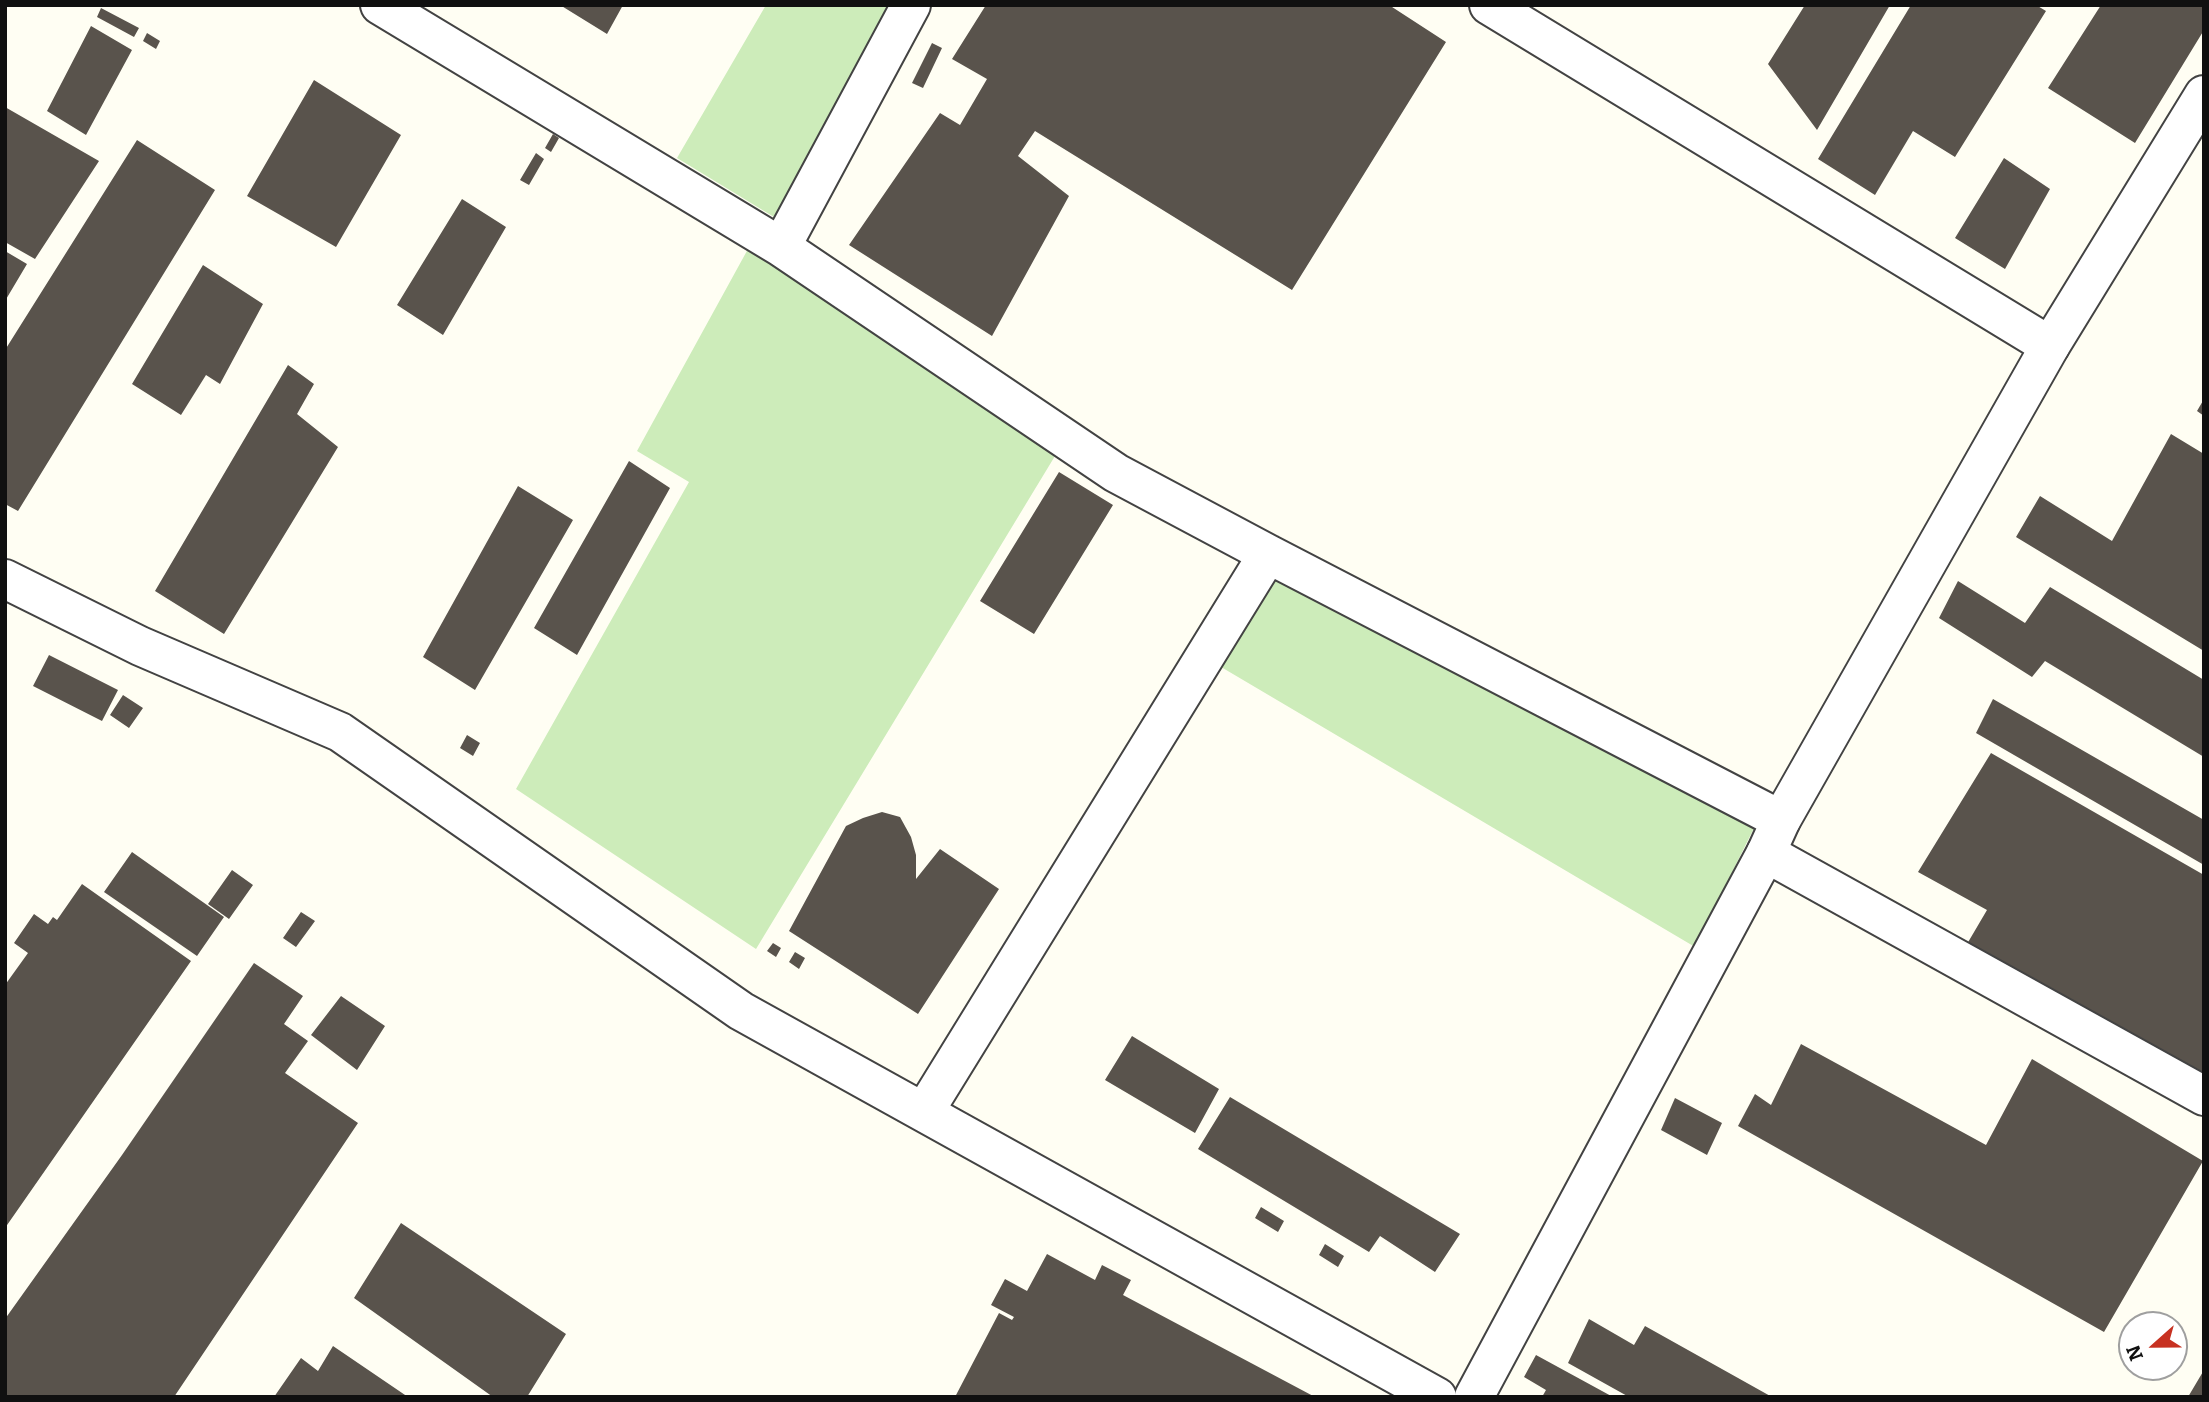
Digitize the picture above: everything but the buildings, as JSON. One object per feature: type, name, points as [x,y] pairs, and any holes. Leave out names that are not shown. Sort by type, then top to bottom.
[{"type":"street","points":[[380,5],[781,247],[1116,472],[1774,836],[2204,1096]]},
{"type":"street","points":[[781,247],[911,5]]},
{"type":"street","points":[[1489,5],[2050,346]]},
{"type":"street","points":[[1474,1397],[1774,836],[2050,346],[2204,95]]},
{"type":"street","points":[[923,1112],[1268,554]]},
{"type":"street","points":[[5,579],[140,646],[341,732],[741,1011],[1437,1397]]},
{"type":"green space","points":[[766,5],[888,5],[774,217],[677,158]]},
{"type":"green space","points":[[748,249],[1055,456],[756,949],[516,789],[689,482],[637,451]]},
{"type":"green space","points":[[1274,572],[1755,826],[1695,947],[1216,664]]}]
